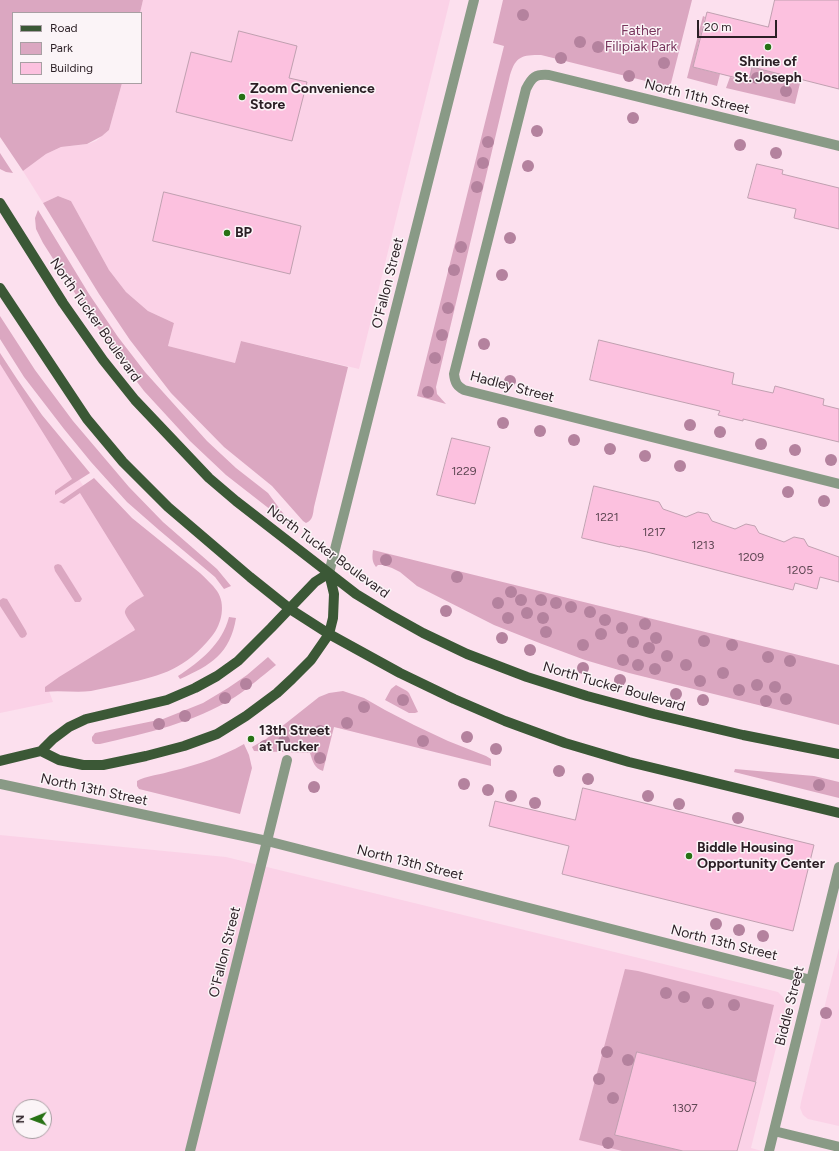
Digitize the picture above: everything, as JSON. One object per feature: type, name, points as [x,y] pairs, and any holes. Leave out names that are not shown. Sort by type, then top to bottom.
[{"type":"main road","name":"North Tucker Boulevard","points":[[0,204],[63,303],[103,360],[135,400],[209,478],[236,501],[356,594],[423,633],[467,654],[527,677],[587,696],[654,714],[736,733],[839,754]]},
{"type":"main road","points":[[0,288],[87,419],[123,462],[173,512],[250,577],[290,609],[329,634],[400,673],[454,699],[505,721],[565,743],[628,762],[839,813]]},
{"type":"main road","name":"North 13th Street","points":[[0,761],[41,751],[53,738],[69,727],[86,719],[167,700],[195,688],[217,676],[238,661],[315,582],[330,573],[334,594],[333,618],[329,634],[310,660],[277,694],[217,734],[184,746],[103,765],[83,765],[59,760],[41,751]]},
{"type":"street","name":"O'Fallon Street","points":[[330,573],[474,0]]},
{"type":"street","name":"Hadley Street","points":[[549,75],[539,74],[531,79],[526,89],[454,374],[458,386],[464,390],[839,484]]},
{"type":"street","name":"North 11th Street","points":[[549,75],[839,146]]},
{"type":"street","name":"O'Fallon Street","points":[[190,1151],[287,760]]},
{"type":"street","name":"North 13th Street","points":[[0,784],[267,841],[811,980]]},
{"type":"street","name":"Biddle Street","points":[[769,1151],[839,867]]},
{"type":"street","points":[[774,1131],[839,1147]]},
{"type":"shaded area","points":[[143,0],[450,0],[359,369],[241,341],[235,363],[168,346],[174,323],[148,311],[126,292],[109,270],[71,201],[58,196],[43,203],[23,171],[46,154],[61,147],[88,144],[96,141],[109,130],[122,84],[142,84],[142,12],[140,12]]},
{"type":"shaded area","points":[[0,353],[166,618],[49,691],[53,702],[0,713]]},
{"type":"shaded area","points":[[0,835],[226,857],[778,992],[783,997],[786,1004],[785,1012],[751,1148],[762,1151],[0,1151]]},
{"type":"shaded area","points":[[839,948],[839,1126],[808,1119],[803,1115],[800,1108]]},
{"type":"green space","points":[[0,0],[143,0],[140,12],[12,12],[12,84],[122,84],[109,130],[102,136],[87,144],[61,147],[46,154],[23,171],[0,137]]},
{"type":"green space","name":"Father Filipiak Park","points":[[503,0],[692,0],[670,87],[541,55],[524,56],[517,60],[510,75],[436,387],[437,394],[446,404],[417,396],[504,46],[493,43]]},
{"type":"green space","points":[[703,16],[705,17],[693,67],[720,74],[717,86],[687,78]]},
{"type":"green space","points":[[752,67],[801,79],[795,104],[726,88],[730,77],[749,81]]},
{"type":"green space","points":[[0,153],[13,173],[0,169]]},
{"type":"green space","points":[[58,196],[71,201],[109,270],[126,292],[148,311],[174,323],[168,346],[235,363],[241,341],[348,367],[313,514],[308,522],[306,523],[303,521],[272,486],[224,447],[171,393],[130,340],[99,294],[43,203]]},
{"type":"green space","points":[[38,210],[89,294],[118,337],[145,372],[207,441],[236,468],[268,493],[294,528],[226,475],[190,441],[144,391],[109,345],[43,243],[36,229],[35,218]]},
{"type":"green space","points":[[0,316],[35,370],[73,421],[129,487],[163,522],[217,569],[231,586],[224,589],[215,577],[127,502],[91,462],[24,377],[0,339]]},
{"type":"green space","points":[[0,353],[42,415],[90,473],[55,495],[55,491],[72,479],[0,364]]},
{"type":"green space","points":[[94,478],[132,518],[200,573],[213,586],[220,596],[222,614],[218,626],[212,636],[202,647],[183,663],[162,674],[138,681],[91,691],[45,692],[45,687],[59,677],[135,630],[125,613],[125,610],[132,603],[144,596],[80,493],[64,504],[59,502]]},
{"type":"green space","points":[[373,550],[839,665],[839,725],[629,673],[585,660],[542,644],[494,625],[417,586],[400,572],[392,568],[383,565],[378,565],[376,567],[372,555]]},
{"type":"green space","points":[[58,564],[61,565],[81,597],[82,599],[80,602],[75,602],[55,571],[54,567]]},
{"type":"green space","points":[[3,598],[7,599],[26,631],[27,634],[25,637],[20,637],[0,606],[0,600]]},
{"type":"green space","points":[[229,617],[236,618],[229,641],[224,649],[210,663],[180,679],[178,676],[195,664],[216,644],[226,627]]},
{"type":"green space","points":[[268,657],[276,665],[235,697],[203,714],[152,731],[100,744],[95,744],[92,741],[92,737],[95,733],[163,719],[203,703],[247,675]]},
{"type":"green space","points":[[396,685],[409,693],[418,712],[409,713],[385,700],[391,689]]},
{"type":"green space","points":[[343,691],[364,698],[414,725],[448,741],[486,756],[491,759],[491,766],[334,727],[323,771],[320,770],[313,762],[310,753],[254,751],[252,747],[266,739],[319,697],[329,693]]},
{"type":"green space","points":[[244,744],[249,755],[252,768],[240,814],[139,789],[137,786],[137,781],[140,779],[218,757]]},
{"type":"green space","points":[[735,769],[814,776],[839,782],[839,798],[734,772]]},
{"type":"green space","points":[[625,969],[774,1005],[756,1082],[637,1052],[615,1134],[683,1151],[622,1151],[579,1140]]},
{"type":"building","name":"Shrine of St. Joseph","points":[[775,0],[839,0],[839,89],[752,67],[749,81],[693,67],[707,12],[768,27]]},
{"type":"building","name":"Zoom Convenience Store","points":[[239,31],[297,46],[289,78],[307,82],[292,141],[176,112],[191,52],[231,62]]},
{"type":"building","points":[[757,164],[783,170],[782,174],[839,188],[839,229],[794,218],[796,209],[748,198]]},
{"type":"building","name":"BP","points":[[164,192],[301,226],[290,274],[153,241]]},
{"type":"building","points":[[599,340],[734,373],[732,384],[773,393],[775,386],[824,399],[823,405],[839,409],[839,442],[743,419],[743,421],[718,415],[720,411],[590,380]]},
{"type":"building","points":[[452,438],[490,447],[475,504],[437,495]]},
{"type":"building","points":[[594,486],[659,502],[663,509],[686,517],[698,512],[708,514],[712,521],[735,529],[746,524],[755,526],[759,533],[784,542],[794,537],[804,539],[808,546],[839,557],[839,582],[820,577],[817,589],[795,583],[793,590],[647,552],[582,538]]},
{"type":"building","name":"Biddle Housing Opportunity Center","points":[[583,788],[814,845],[793,931],[562,874],[569,846],[489,826],[495,801],[575,820]]},
{"type":"building","points":[[637,1052],[756,1082],[737,1151],[683,1151],[615,1135]]},
{"type":"place","name":"Shrine of St. Joseph","points":[[768,47]]},
{"type":"place","name":"Zoom Convenience Store","points":[[242,97]]},
{"type":"place","name":"BP","points":[[227,233]]},
{"type":"place","name":"13th Street at Tucker","points":[[251,739]]},
{"type":"place","name":"Biddle Housing Opportunity Center","points":[[689,856]]}]
